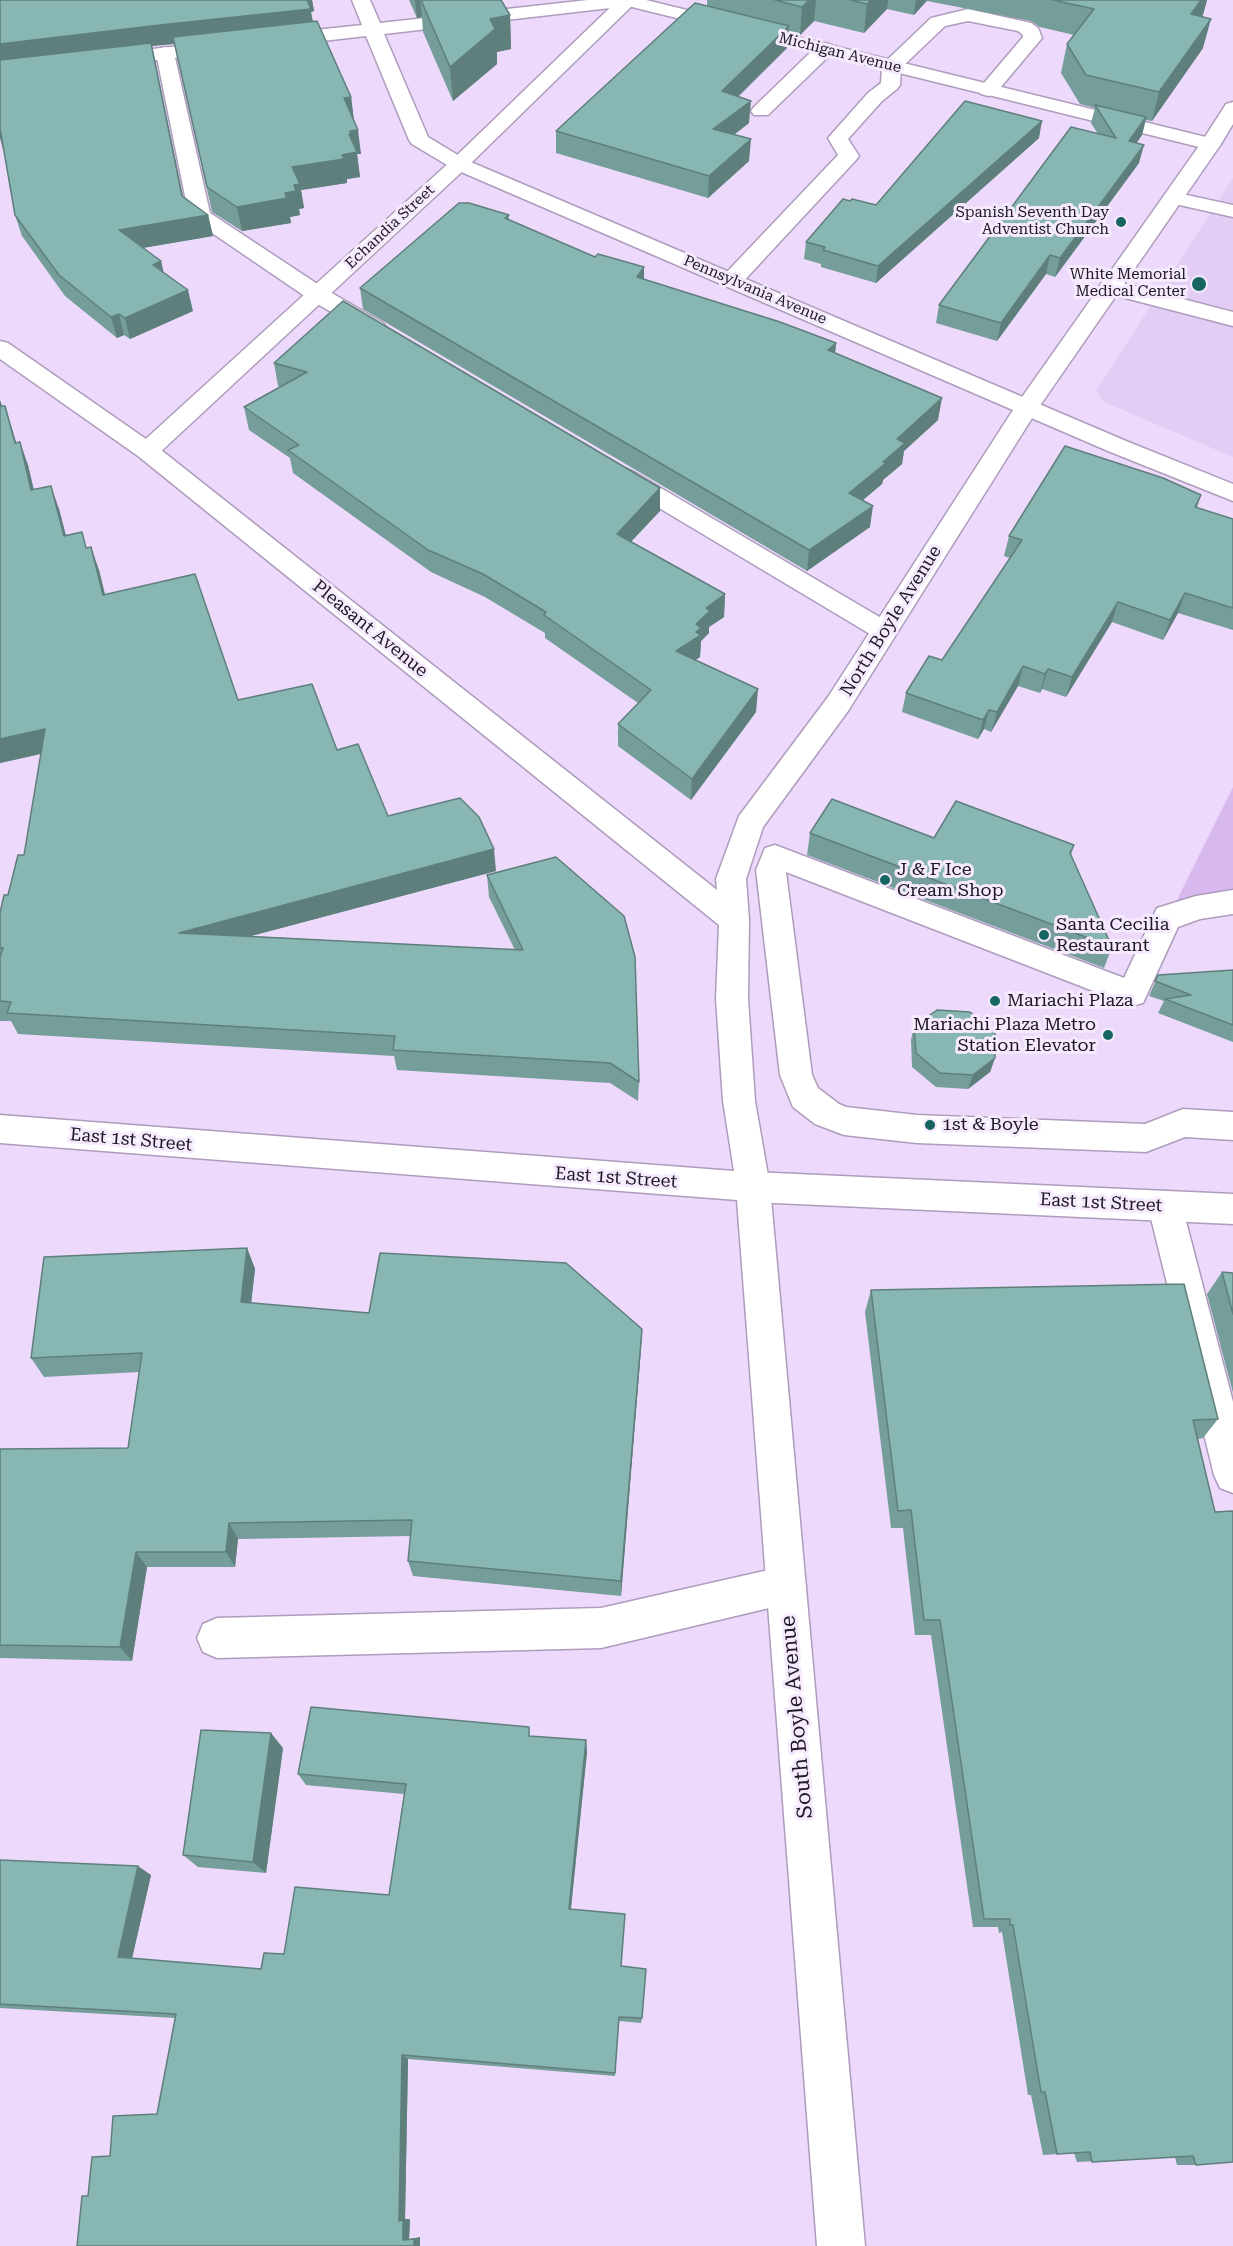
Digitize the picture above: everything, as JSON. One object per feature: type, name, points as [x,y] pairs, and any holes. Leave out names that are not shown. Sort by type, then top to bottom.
[{"type":"street","name":"Pennsylvania Avenue","points":[[361,0],[419,140],[459,164],[1233,493]]},
{"type":"street","name":"Michigan Avenue","points":[[94,62],[629,1],[1211,144]]},
{"type":"street","name":"Echandia Street","points":[[147,451],[459,164],[629,1]]},
{"type":"street","points":[[732,280],[849,156],[838,138],[875,97],[890,85],[892,66],[938,22],[968,15],[1024,27],[1031,32],[1033,38],[988,90]]},
{"type":"street","points":[[761,111],[825,50]]},
{"type":"street","points":[[165,53],[200,216],[317,294],[398,342]]},
{"type":"street","name":"North Boyle Avenue","points":[[753,1187],[738,1090],[732,999],[734,920],[731,879],[749,824],[838,704],[1027,407],[1211,144],[1233,108]]},
{"type":"street","points":[[1173,198],[1233,211]]},
{"type":"street","points":[[1110,287],[1233,318]]},
{"type":"street","name":"Pleasant Avenue","points":[[0,348],[147,451],[734,920]]},
{"type":"street","points":[[601,463],[885,631]]},
{"type":"street","points":[[1233,902],[1196,908],[1177,916],[1168,916],[1132,994],[775,856],[771,870],[796,1076],[805,1097],[827,1114],[844,1121],[917,1129],[1146,1138],[1183,1123],[1233,1126]]},
{"type":"street","name":"East 1st Street","points":[[0,1129],[571,1175],[753,1187],[1233,1209]]},
{"type":"street","name":"South Boyle Avenue","points":[[753,1187],[841,2246]]},
{"type":"street","points":[[1165,1206],[1233,1475]]},
{"type":"street","points":[[217,1638],[601,1628],[786,1585]]},
{"type":"shaded area","name":"White Memorial Medical Center","points":[[1233,178],[1233,457],[1104,402],[1096,391]]},
{"type":"shaded area","points":[[1233,787],[1233,901],[1170,914]]},
{"type":"building","points":[[0,0],[307,0],[311,9],[0,44]]},
{"type":"building","points":[[421,0],[501,0],[510,15],[490,19],[495,29],[450,67]]},
{"type":"building","points":[[775,0],[809,0],[802,7]]},
{"type":"building","points":[[850,0],[871,0],[867,4]]},
{"type":"building","points":[[1053,0],[1201,0],[1191,14],[1211,19],[1159,92],[1086,75],[1067,44],[1094,9]]},
{"type":"building","points":[[695,3],[789,26],[722,91],[751,101],[713,129],[751,139],[709,176],[556,131]]},
{"type":"building","points":[[317,21],[351,97],[344,98],[358,130],[350,131],[351,134],[349,134],[357,152],[342,155],[344,159],[292,167],[300,184],[294,185],[296,191],[285,193],[287,198],[237,207],[207,187],[173,37]]},
{"type":"building","points":[[151,43],[182,196],[208,215],[119,230],[161,261],[153,265],[188,290],[125,318],[119,314],[111,317],[59,275],[15,215],[0,128],[0,60]]},
{"type":"building","points":[[965,101],[1042,121],[878,266],[823,250],[825,247],[806,242],[843,199],[876,205]]},
{"type":"building","points":[[1095,105],[1146,117],[1129,141],[1144,145],[1060,258],[1050,255],[1001,323],[939,305],[1071,127],[1116,138]]},
{"type":"building","points":[[459,203],[469,203],[509,215],[505,218],[595,257],[598,254],[644,267],[637,277],[780,322],[836,343],[828,350],[942,398],[897,439],[905,443],[883,462],[886,463],[849,493],[873,506],[809,550],[360,288]]},
{"type":"building","points":[[343,301],[660,488],[617,534],[725,594],[706,608],[710,611],[696,624],[701,628],[696,632],[701,635],[676,651],[758,689],[692,779],[618,724],[651,690],[544,615],[546,612],[483,574],[428,550],[288,450],[299,445],[244,407],[307,372],[274,363]]},
{"type":"building","points":[[0,402],[1,406],[5,406],[15,443],[20,442],[31,490],[51,486],[64,536],[82,532],[86,548],[91,547],[103,595],[195,574],[238,700],[312,684],[337,750],[358,744],[388,816],[460,798],[479,817],[494,849],[179,933],[523,950],[487,875],[556,857],[624,916],[635,957],[639,1082],[610,1063],[393,1050],[395,1036],[7,1013],[11,1002],[0,1001],[0,957],[3,948],[0,948],[0,913],[4,895],[8,895],[18,855],[24,855],[45,729],[0,739]]},
{"type":"building","points":[[1065,446],[1163,478],[1201,495],[1195,507],[1233,519],[1233,608],[1185,593],[1170,620],[1118,602],[1072,677],[1048,669],[1045,674],[1023,666],[997,712],[989,710],[983,720],[906,693],[929,656],[942,660],[1022,540],[1009,536]]},
{"type":"building","points":[[832,799],[934,838],[956,801],[1074,845],[1070,853],[1112,947],[810,833]]},
{"type":"building","points":[[1233,970],[1233,1025],[1165,999],[1191,995],[1155,981],[1158,975]]},
{"type":"building","points":[[937,1010],[970,1012],[995,1032],[995,1058],[973,1075],[940,1073],[916,1053],[914,1026]]},
{"type":"building","points":[[247,1248],[241,1302],[369,1313],[380,1253],[566,1263],[642,1329],[621,1581],[408,1561],[412,1520],[229,1523],[226,1552],[136,1552],[120,1647],[0,1645],[0,1449],[128,1448],[142,1353],[31,1358],[44,1257]]},
{"type":"building","points":[[1222,1272],[1233,1273],[1233,1314]]},
{"type":"building","points":[[1184,1284],[1218,1419],[1193,1420],[1215,1512],[1233,1511],[1233,2162],[1196,2165],[1193,2156],[1092,2162],[1090,2152],[1057,2154],[1045,2092],[1041,2092],[1013,1925],[1010,1925],[1010,1919],[984,1919],[940,1620],[924,1620],[911,1510],[898,1511],[871,1290]]},
{"type":"building","points":[[311,1707],[529,1727],[529,1736],[586,1740],[569,1909],[625,1914],[621,1966],[646,1969],[642,2018],[619,2017],[615,2073],[402,2055],[399,2221],[403,2220],[403,2240],[414,2239],[414,2246],[77,2246],[82,2196],[88,2196],[92,2157],[110,2156],[113,2116],[157,2114],[176,2014],[0,2004],[0,1860],[138,1866],[118,1957],[261,1969],[264,1953],[284,1954],[295,1887],[389,1895],[406,1784],[298,1774]]},
{"type":"building","points":[[201,1730],[271,1733],[253,1862],[183,1855]]},
{"type":"place","name":"Spanish Seventh Day Adventist Church","points":[[1121,222]]},
{"type":"place","name":"White Memorial Medical Center","points":[[1199,284]]},
{"type":"place","name":"J & F Ice Cream Shop","points":[[885,880]]},
{"type":"place","name":"Santa Cecilia Restaurant","points":[[1044,935]]},
{"type":"place","name":"Mariachi Plaza","points":[[995,1001]]},
{"type":"place","name":"Mariachi Plaza Metro Station Elevator","points":[[1108,1035]]},
{"type":"place","name":"1st & Boyle","points":[[930,1125]]}]
